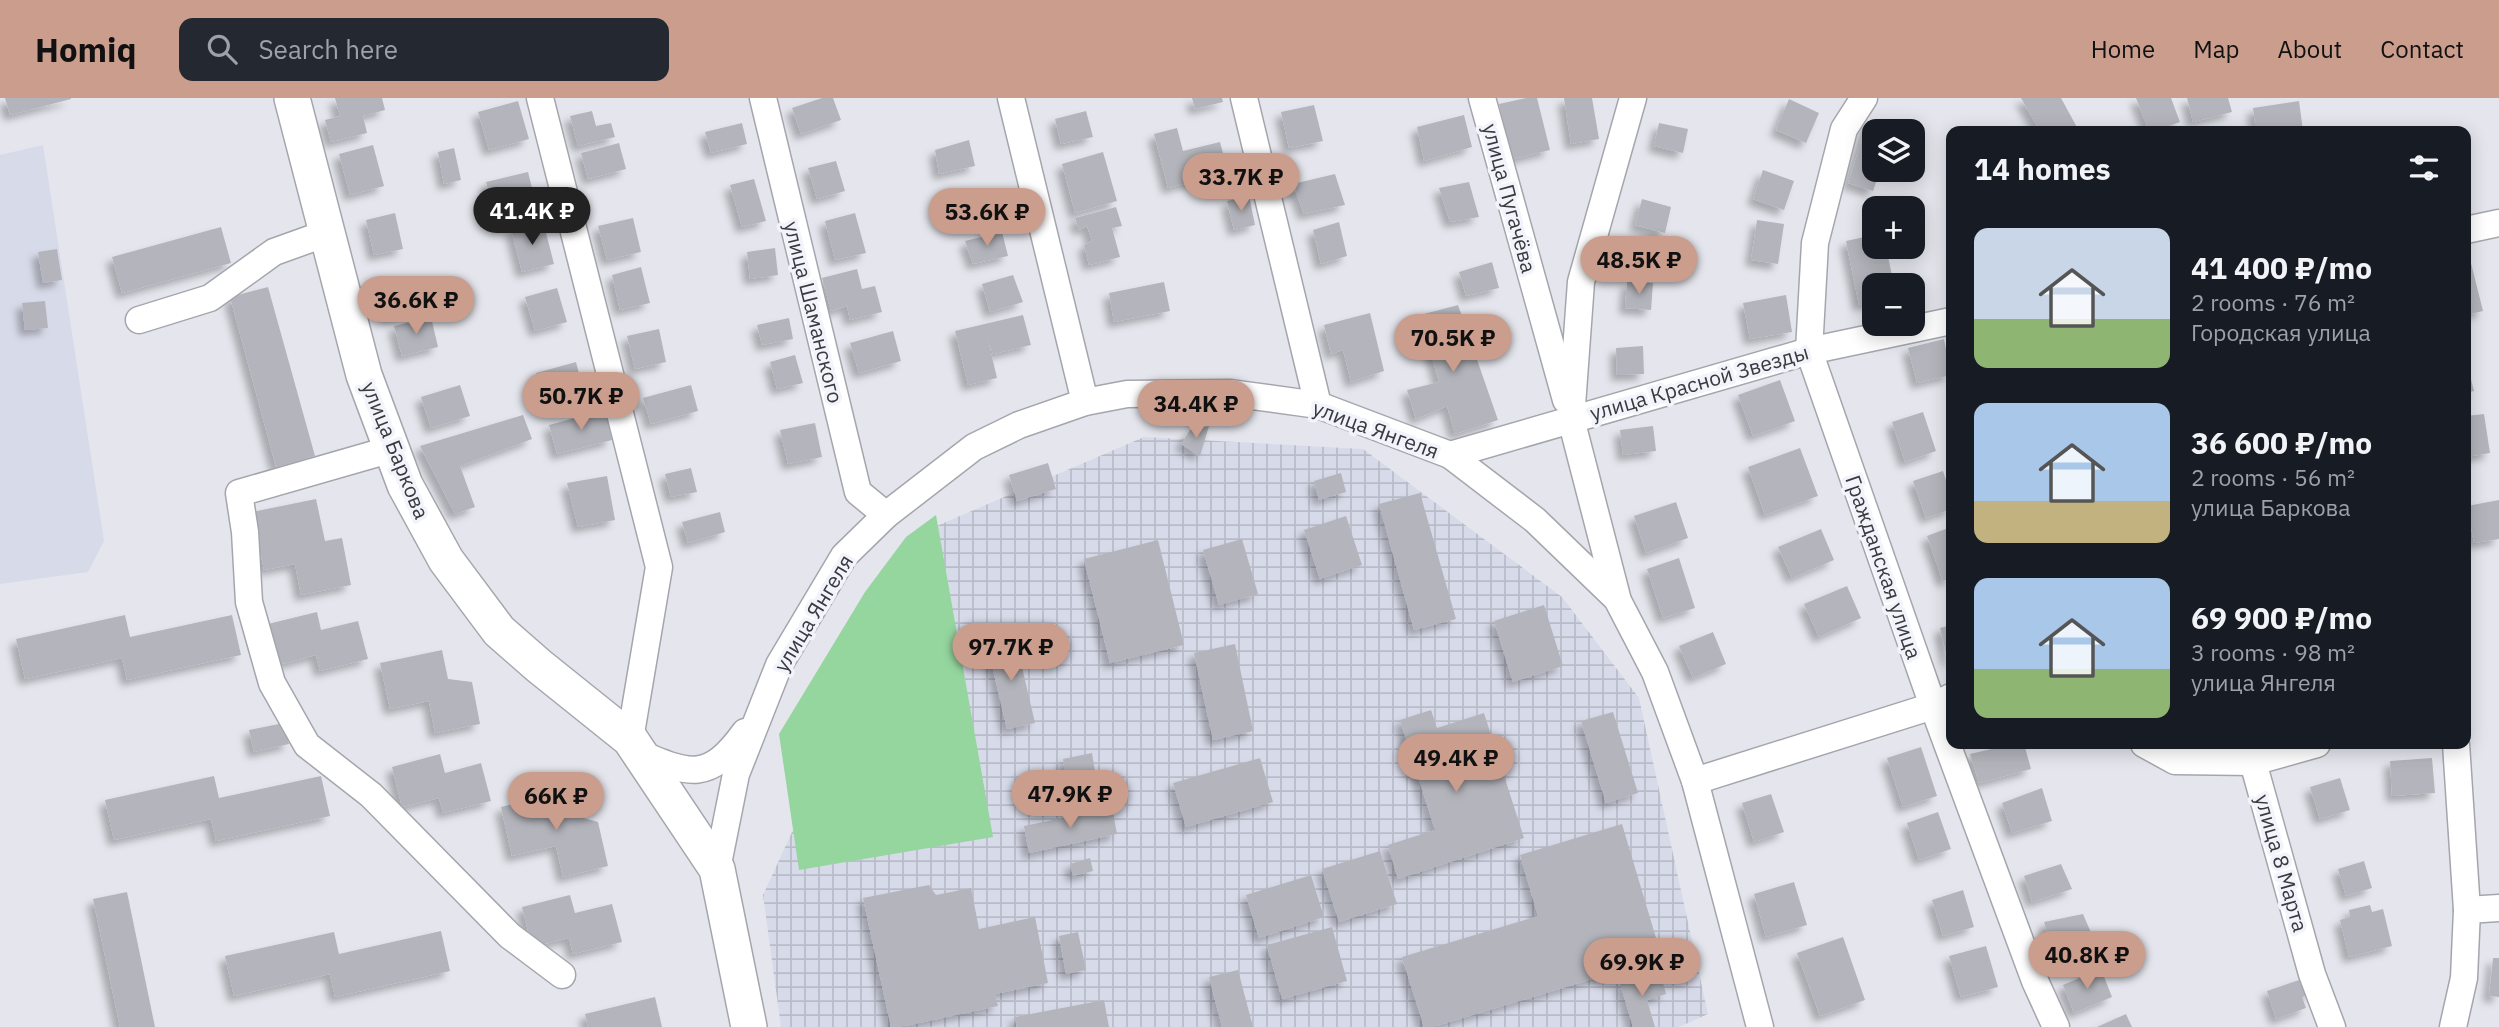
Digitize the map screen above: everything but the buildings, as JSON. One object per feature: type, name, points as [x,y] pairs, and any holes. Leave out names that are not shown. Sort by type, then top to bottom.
[{"type":"main road","name":"улица Баркова","points":[[292,98],[364,375],[405,485],[446,560],[499,631],[634,746],[717,869]]},
{"type":"main road","name":"улица Янгеля","points":[[717,869],[749,1027]]},
{"type":"street","points":[[540,98],[659,568],[634,746],[676,769],[698,771],[729,754],[757,717]]},
{"type":"street","name":"улица Шаманского","points":[[763,98],[858,492],[886,514]]},
{"type":"street","points":[[1011,98],[1084,402]]},
{"type":"street","points":[[1244,98],[1318,405]]},
{"type":"street","name":"улица Пугачёва","points":[[1482,98],[1571,419],[1617,599]]},
{"type":"street","points":[[1571,419],[1581,282],[1633,98]]},
{"type":"street","name":"Гражданская улица","points":[[1864,98],[1844,128],[1815,243],[1809,351],[1942,701]]},
{"type":"street","points":[[2471,229],[2499,223]]},
{"type":"street","points":[[139,320],[210,298],[274,252],[327,233]]},
{"type":"street","name":"улица Красной Звезды","points":[[1450,456],[1809,351],[1946,322]]},
{"type":"street","name":"улица Янгеля","points":[[717,869],[736,774],[779,665],[844,556],[886,514],[974,447],[1019,425],[1084,402],[1127,394],[1230,393],[1318,405],[1450,456],[1535,520],[1617,599],[1655,672],[1695,781],[1760,1027]]},
{"type":"street","points":[[391,449],[239,493],[245,532],[249,602],[272,683],[307,745],[371,796],[510,936],[562,975]]},
{"type":"street","points":[[1695,781],[1942,701]]},
{"type":"street","name":"Гражданская улица","points":[[1958,749],[2035,981],[2056,1027]]},
{"type":"street","points":[[2153,749],[2175,761],[2253,762],[2299,749]]},
{"type":"street","points":[[2453,1027],[2464,978],[2468,910],[2456,749]]},
{"type":"street","name":"улица 8 Марта","points":[[2253,762],[2312,974],[2332,1027]]},
{"type":"street","points":[[2468,910],[2499,908]]},
{"type":"shaded area","points":[[43,145],[104,541],[88,572],[0,584],[0,155]]},
{"type":"shaded area","points":[[1144,437],[1363,449],[1562,597],[1639,698],[1708,1014],[1679,1027],[781,1027],[763,895],[932,528]]},
{"type":"green space","points":[[936,515],[993,837],[799,870],[779,734],[865,592],[906,537]]}]
